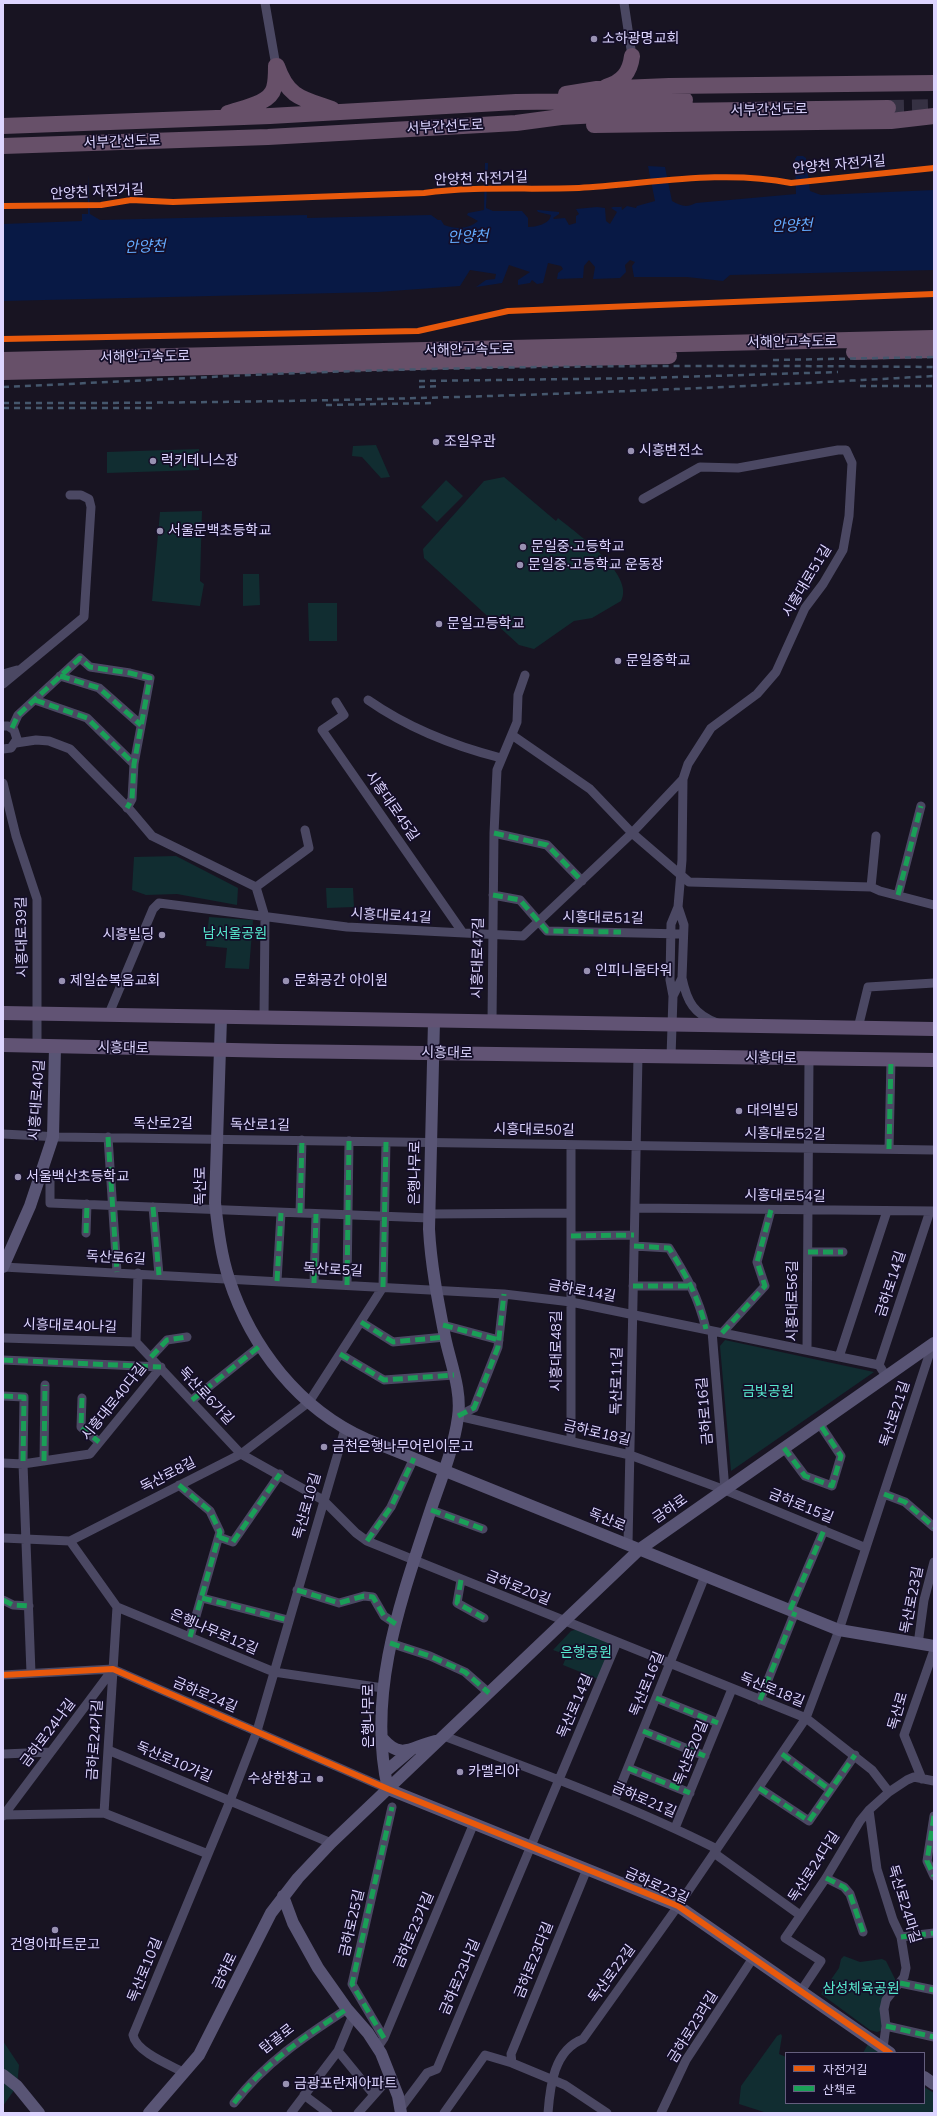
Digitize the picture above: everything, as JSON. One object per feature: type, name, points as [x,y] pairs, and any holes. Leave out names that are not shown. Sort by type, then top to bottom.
[{"type":"highway","points":[[632,56],[637,70],[642,76],[669,86]]},
{"type":"highway","points":[[516,102],[597,89],[615,84],[631,69],[632,56]]},
{"type":"highway","points":[[276,66],[282,81],[293,94],[341,112]]},
{"type":"highway","points":[[216,118],[262,101],[271,96],[274,88],[276,66]]},
{"type":"highway","points":[[889,96],[934,70]]},
{"type":"highway","points":[[597,89],[669,86],[889,96],[934,83]]},
{"type":"highway","name":"서부간선도로","points":[[3,126],[216,118],[516,102],[889,96]]},
{"type":"highway","name":"서부간선도로","points":[[3,146],[268,137],[516,123],[561,117],[676,111],[889,96]]},
{"type":"highway","points":[[907,119],[934,112]]},
{"type":"highway","points":[[516,123],[617,126],[907,119],[934,116]]},
{"type":"highway","name":"서해안고속도로","points":[[3,360],[934,338]]},
{"type":"highway","name":"서해안고속도로","points":[[3,372],[934,350]]},
{"type":"main road","points":[[3,1013],[37,1015],[934,1029]]},
{"type":"main road","name":"독산로","points":[[220,1018],[216,1210],[228,1278],[244,1318],[260,1346],[286,1379],[309,1402],[345,1429],[839,1630],[934,1646]]},
{"type":"main road","name":"은행나무로","points":[[388,1788],[384,1772],[383,1688],[390,1643],[414,1561],[444,1470],[458,1416],[458,1398],[454,1375],[435,1289],[431,1261],[429,1216],[434,1021]]},
{"type":"main road","name":"시흥대로","points":[[3,1045],[36,1047],[220,1050],[934,1060]]},
{"type":"main road","name":"시흥대로40길","points":[[3,1267],[30,1206],[53,1137],[55,1047]]},
{"type":"main road","name":"금하로","points":[[149,2113],[185,2073],[205,2046],[271,1912],[331,1843],[640,1549],[934,1343]]},
{"type":"main road","points":[[383,1739],[394,1750],[412,1749],[441,1738]]},
{"type":"main road","points":[[384,1772],[412,1749]]},
{"type":"main road","name":"금하로23길","points":[[388,1788],[678,1906],[886,2050]]},
{"type":"main road","points":[[284,1896],[293,1923],[318,1968],[350,2012],[381,2043],[401,2111]]},
{"type":"main road","points":[[3,2075],[17,2086],[39,2113]]},
{"type":"main road","points":[[925,2078],[934,2084]]},
{"type":"street","points":[[266,3],[276,66]]},
{"type":"street","points":[[624,3],[632,56]]},
{"type":"street","name":"시흥대로51길","points":[[643,499],[700,467],[738,468],[838,450],[846,450],[852,463],[847,534],[843,550],[838,560],[805,608],[776,672],[757,694],[711,728],[688,764],[683,779],[678,907],[671,924],[670,980],[673,996],[671,1056]]},
{"type":"street","points":[[3,684],[84,617],[91,508],[88,499],[85,497],[70,495]]},
{"type":"street","points":[[16,743],[16,733],[7,727],[80,658],[90,667],[130,673],[150,678],[134,764],[132,799],[127,808]]},
{"type":"street","points":[[3,674],[22,668]]},
{"type":"street","name":"시흥대로47길","points":[[492,1022],[494,833],[497,770],[512,735],[518,714],[518,695],[525,675]]},
{"type":"street","points":[[60,676],[99,688],[141,725]]},
{"type":"street","points":[[35,700],[87,718],[134,764]]},
{"type":"street","points":[[368,700],[386,713],[462,748],[501,758]]},
{"type":"street","name":"시흥대로45길","points":[[336,702],[344,715],[322,730],[463,933]]},
{"type":"street","points":[[512,735],[590,789],[632,833],[680,876],[689,882],[871,887],[880,892],[898,895],[934,905]]},
{"type":"street","points":[[3,749],[11,748],[16,743],[36,740],[49,742],[70,749],[152,836],[256,887],[266,917],[264,1018]]},
{"type":"street","name":"시흥대로41길","points":[[108,1016],[154,909],[159,903],[223,910],[347,928],[523,936],[632,833],[683,779]]},
{"type":"street","name":"시흥대로39길","points":[[3,783],[16,836],[37,898],[36,1047]]},
{"type":"street","points":[[898,895],[921,806]]},
{"type":"street","points":[[256,887],[309,848],[305,830]]},
{"type":"street","points":[[494,833],[548,845],[582,881]]},
{"type":"street","points":[[871,887],[876,836]]},
{"type":"street","points":[[493,895],[520,900],[539,922]]},
{"type":"street","name":"시흥대로51길","points":[[673,996],[682,978],[684,925],[678,907]]},
{"type":"street","name":"시흥대로51길","points":[[539,922],[547,931],[683,934]]},
{"type":"street","points":[[682,978],[685,993],[698,1014],[726,1026]]},
{"type":"street","points":[[858,1028],[868,987],[934,983]]},
{"type":"street","points":[[633,1314],[638,1056]]},
{"type":"street","name":"시흥대로56길","points":[[807,1350],[809,1058]]},
{"type":"street","points":[[889,1149],[891,1060]]},
{"type":"street","name":"독산로2길","points":[[3,1134],[53,1137],[217,1138]]},
{"type":"street","points":[[108,1137],[117,1272]]},
{"type":"street","name":"독산로1길","points":[[217,1138],[431,1143]]},
{"type":"street","name":"독산로1길","points":[[300,1213],[302,1140]]},
{"type":"street","points":[[347,1285],[349,1141]]},
{"type":"street","points":[[384,1286],[386,1142]]},
{"type":"street","name":"시흥대로50길","points":[[431,1143],[636,1146]]},
{"type":"street","name":"시흥대로48길","points":[[571,1145],[571,1441]]},
{"type":"street","name":"시흥대로52길","points":[[636,1146],[934,1150]]},
{"type":"street","points":[[41,1174],[50,1177],[50,1203],[384,1216],[571,1213]]},
{"type":"street","points":[[86,1233],[87,1204]]},
{"type":"street","points":[[152,1207],[159,1275]]},
{"type":"street","name":"시흥대로54길","points":[[635,1208],[932,1211]]},
{"type":"street","points":[[722,1333],[765,1286],[757,1262],[771,1210]]},
{"type":"street","name":"금하로14길","points":[[839,1357],[887,1211]]},
{"type":"street","name":"금하로14길","points":[[435,1289],[504,1294],[571,1302],[879,1365],[932,1211]]},
{"type":"street","points":[[277,1281],[281,1213]]},
{"type":"street","points":[[314,1283],[316,1214]]},
{"type":"street","points":[[571,1236],[634,1235]]},
{"type":"street","points":[[634,1246],[668,1247],[692,1286],[709,1330]]},
{"type":"street","name":"시흥대로56길","points":[[808,1252],[843,1252]]},
{"type":"street","name":"독산로6길","points":[[3,1267],[228,1278]]},
{"type":"street","points":[[136,1342],[138,1274]]},
{"type":"street","name":"독산로5길","points":[[228,1278],[435,1289]]},
{"type":"street","name":"독산로8길","points":[[3,1538],[70,1541],[242,1454],[309,1402],[384,1286]]},
{"type":"street","points":[[633,1286],[692,1286]]},
{"type":"street","points":[[458,1416],[474,1408],[498,1347],[504,1294]]},
{"type":"street","name":"독산로11길","points":[[628,1544],[633,1314]]},
{"type":"street","points":[[361,1322],[394,1342],[445,1337]]},
{"type":"street","points":[[443,1325],[499,1340]]},
{"type":"street","name":"금하로16길","points":[[709,1330],[725,1490]]},
{"type":"street","points":[[151,1357],[167,1340],[187,1337]]},
{"type":"street","name":"시흥대로40나길","points":[[3,1338],[136,1342]]},
{"type":"street","name":"독산로6가길","points":[[136,1342],[242,1454],[280,1474],[323,1500]]},
{"type":"street","name":"독산로21길","points":[[839,1630],[934,1343]]},
{"type":"street","points":[[192,1400],[260,1346]]},
{"type":"street","points":[[340,1354],[384,1380],[454,1375]]},
{"type":"street","name":"시흥대로40다길","points":[[3,1360],[161,1367]]},
{"type":"street","points":[[879,1365],[886,1376]]},
{"type":"street","name":"시흥대로40다길","points":[[3,1463],[23,1464],[90,1454],[161,1367]]},
{"type":"street","points":[[44,1461],[45,1385]]},
{"type":"street","points":[[3,1396],[24,1397],[23,1464],[31,1673]]},
{"type":"street","points":[[82,1398],[81,1427],[99,1442]]},
{"type":"street","name":"금하로18길","points":[[458,1416],[630,1454],[725,1490]]},
{"type":"street","points":[[784,1448],[805,1476],[832,1486],[841,1456],[819,1423]]},
{"type":"street","name":"독산로10길","points":[[185,2073],[143,2050],[135,2042],[133,2035],[230,1801],[257,1731],[288,1620],[345,1429]]},
{"type":"street","points":[[367,1541],[391,1507],[414,1458]]},
{"type":"street","points":[[219,1537],[233,1542],[280,1474]]},
{"type":"street","points":[[179,1485],[210,1511],[220,1532],[190,1637]]},
{"type":"street","name":"금하로15길","points":[[725,1490],[866,1548]]},
{"type":"street","points":[[884,1494],[905,1502],[934,1527]]},
{"type":"street","name":"금하로20길","points":[[323,1500],[356,1533],[367,1541],[564,1621]]},
{"type":"street","points":[[431,1510],[483,1529]]},
{"type":"street","points":[[760,1700],[824,1530]]},
{"type":"street","points":[[70,1541],[118,1607],[113,1669]]},
{"type":"street","name":"독산로23길","points":[[918,1644],[924,1600],[934,1562]]},
{"type":"street","name":"독산로16길","points":[[614,1802],[705,1576]]},
{"type":"street","points":[[461,1580],[457,1603],[484,1618]]},
{"type":"street","points":[[297,1590],[339,1603],[364,1596],[373,1597],[384,1616],[396,1624]]},
{"type":"street","points":[[202,1598],[288,1620]]},
{"type":"street","points":[[3,1600],[13,1605],[28,1606]]},
{"type":"street","name":"은행나무로12길","points":[[118,1607],[274,1672],[383,1688]]},
{"type":"street","points":[[564,1621],[670,1664]]},
{"type":"street","name":"독산로22길","points":[[548,2113],[553,2080],[557,2064],[563,2052],[568,2046],[583,2039],[678,1906],[806,1718],[839,1630]]},
{"type":"street","name":"독산로14길","points":[[558,1780],[617,1642]]},
{"type":"street","points":[[390,1643],[430,1656],[465,1672],[489,1692]]},
{"type":"street","name":"독산로","points":[[922,1779],[904,1735],[934,1650]]},
{"type":"street","name":"독산로18길","points":[[670,1664],[806,1718],[855,1755],[872,1770],[889,1792]]},
{"type":"street","name":"금하로24길","points":[[3,1675],[113,1669],[388,1788]]},
{"type":"street","name":"금하로24가길","points":[[104,1813],[113,1669]]},
{"type":"street","name":"금하로24나길","points":[[4,1815],[113,1669]]},
{"type":"street","name":"독산로20길","points":[[675,1828],[732,1689]]},
{"type":"street","points":[[656,1698],[718,1723]]},
{"type":"street","points":[[643,1731],[705,1756]]},
{"type":"street","name":"금하로21길","points":[[441,1738],[558,1780],[614,1802],[675,1828],[715,1851]]},
{"type":"street","name":"독산로10가길","points":[[108,1750],[230,1801]]},
{"type":"street","points":[[3,1754],[51,1752]]},
{"type":"street","points":[[782,1754],[830,1790]]},
{"type":"street","points":[[759,1788],[809,1821],[855,1755]]},
{"type":"street","points":[[628,1768],[690,1793]]},
{"type":"street","name":"독산로24다길","points":[[801,1991],[821,1961],[785,1938],[826,1878],[860,1821],[869,1810],[889,1792],[914,1777],[934,1781]]},
{"type":"street","points":[[530,1846],[558,1780]]},
{"type":"street","points":[[230,1801],[331,1843]]},
{"type":"street","name":"금하로25길","points":[[381,2043],[352,1984],[392,1807]]},
{"type":"street","name":"독산로24마길","points":[[869,1810],[877,1869],[893,1920],[901,1937],[906,1968],[900,1983],[886,2000],[884,2009],[886,2050]]},
{"type":"street","points":[[104,1813],[208,1854]]},
{"type":"street","name":"금하로24나길","points":[[4,1815],[104,1813]]},
{"type":"street","points":[[934,1816],[927,1862],[934,1876]]},
{"type":"street","name":"금하로23가길","points":[[381,2043],[474,1823]]},
{"type":"street","name":"금하로23나길","points":[[401,2111],[427,2073],[437,2069],[530,1846]]},
{"type":"street","points":[[715,1851],[800,1915]]},
{"type":"street","name":"금하로23다길","points":[[512,2063],[511,2054],[587,1869]]},
{"type":"street","points":[[826,1878],[844,1887],[850,1894],[863,1932]]},
{"type":"street","points":[[901,1937],[934,1933]]},
{"type":"street","name":"금하로23라길","points":[[661,2113],[686,2060],[753,1958]]},
{"type":"street","points":[[900,1983],[934,1990]]},
{"type":"street","points":[[291,2113],[338,2051],[350,2012]]},
{"type":"street","name":"탑골로","points":[[234,2103],[271,2062],[308,2034],[350,2012]]},
{"type":"street","points":[[886,2026],[934,2037]]},
{"type":"street","points":[[338,2051],[374,2095]]},
{"type":"street","points":[[444,2113],[485,2055],[512,2063],[553,2080],[607,2113]]},
{"type":"street","points":[[358,2113],[390,2077]]},
{"type":"street","points":[[304,2095],[328,2113]]},
{"type":"green space","points":[[376,445],[390,477],[381,478],[362,457],[352,456],[353,446]]},
{"type":"green space","name":"럭키테니스장","points":[[199,449],[199,470],[107,473],[107,452]]},
{"type":"green space","name":"문일중·고등학교 운동장","points":[[504,477],[556,521],[558,518],[602,555],[620,579],[623,591],[621,601],[592,618],[574,621],[534,649],[519,645],[424,558],[423,549],[484,481]]},
{"type":"green space","points":[[446,480],[463,496],[437,522],[421,507]]},
{"type":"green space","points":[[202,511],[200,581],[204,584],[200,606],[152,601],[160,512]]},
{"type":"green space","points":[[243,574],[259,574],[260,605],[243,606]]},
{"type":"green space","points":[[308,603],[337,603],[337,641],[309,641]]},
{"type":"green space","points":[[176,856],[238,888],[237,905],[177,894],[146,895],[132,890],[134,857]]},
{"type":"green space","points":[[326,888],[353,888],[354,907],[327,908]]},
{"type":"green space","name":"남서울공원","points":[[209,917],[253,920],[249,969],[225,968],[227,948],[206,946]]},
{"type":"green space","name":"금빛공원","points":[[725,1340],[874,1372],[731,1471],[720,1346]]},
{"type":"green space","name":"은행공원","points":[[578,1629],[610,1643],[610,1649],[598,1679],[563,1665],[567,1655],[553,1650],[571,1631]]},
{"type":"green space","name":"삼성체육공원","points":[[844,1956],[860,1962],[882,1959],[886,1961],[898,1985],[890,1994],[883,2030],[877,2032],[870,2030],[821,1994],[839,1968],[841,1959]]},
{"type":"green space","points":[[781,2034],[782,2036],[779,2054],[785,2057],[785,2104],[925,2104],[925,2088],[934,2093],[934,2113],[767,2113],[739,2104],[741,2086],[777,2036]]},
{"type":"green space","points":[[3,2041],[19,2065],[17,2086],[3,2106]]},
{"type":"green space","points":[[868,2044],[879,2052],[864,2052]]},
{"type":"water","name":"안양천","points":[[797,156],[803,156],[806,158],[810,191],[821,195],[934,190],[934,270],[730,275],[723,281],[687,277],[634,277],[632,266],[635,262],[630,260],[625,265],[626,272],[620,278],[593,279],[595,267],[589,260],[584,266],[583,278],[557,279],[558,273],[563,269],[561,266],[548,263],[543,283],[537,284],[532,280],[530,283],[518,285],[518,280],[530,272],[509,265],[502,283],[476,287],[486,280],[495,279],[496,274],[470,270],[460,286],[378,292],[3,301],[3,224],[82,221],[82,214],[88,214],[88,175],[90,214],[100,220],[307,215],[307,218],[431,215],[438,220],[441,220],[444,225],[461,228],[470,226],[478,221],[467,215],[468,213],[484,210],[485,163],[488,163],[486,208],[493,211],[522,211],[528,218],[528,227],[545,223],[550,218],[551,215],[538,212],[537,210],[559,212],[559,214],[553,218],[565,218],[569,225],[576,223],[576,216],[579,214],[576,209],[597,207],[605,208],[606,221],[610,224],[617,212],[611,208],[621,207],[621,205],[622,210],[627,206],[636,208],[637,206],[655,201],[648,166],[665,167],[672,201],[684,206],[689,206],[696,203],[796,194],[795,159]]},
{"type":"tunnel","points":[[888,108],[934,107]]},
{"type":"railway","points":[[773,360],[934,357]]},
{"type":"railway","points":[[3,387],[274,374],[522,367],[934,367]]},
{"type":"railway","points":[[419,381],[646,378],[838,372]]},
{"type":"railway","points":[[3,403],[236,402],[468,397],[701,388],[934,376]]},
{"type":"railway","points":[[419,387],[441,386]]},
{"type":"railway","points":[[860,386],[934,386]]},
{"type":"railway","points":[[326,405],[434,403]]},
{"type":"railway","points":[[3,408],[156,408]]},
{"type":"marked path","points":[[12,728],[18,715],[80,658],[90,667],[130,673],[150,678],[134,764],[132,799],[127,808]]},
{"type":"marked path","points":[[60,676],[99,688],[141,725]]},
{"type":"marked path","points":[[35,700],[87,718],[134,764]]},
{"type":"marked path","points":[[898,895],[921,806]]},
{"type":"marked path","points":[[494,833],[547,845],[582,881]]},
{"type":"marked path","points":[[493,895],[520,900],[547,931],[621,932]]},
{"type":"marked path","points":[[889,1149],[891,1059]]},
{"type":"marked path","points":[[108,1137],[117,1272]]},
{"type":"marked path","points":[[300,1213],[302,1140]]},
{"type":"marked path","points":[[347,1285],[349,1141]]},
{"type":"marked path","points":[[383,1287],[386,1142]]},
{"type":"marked path","points":[[86,1233],[87,1204]]},
{"type":"marked path","points":[[153,1207],[159,1275]]},
{"type":"marked path","points":[[722,1333],[765,1286],[757,1262],[771,1210]]},
{"type":"marked path","points":[[277,1281],[281,1213]]},
{"type":"marked path","points":[[314,1283],[316,1214]]},
{"type":"marked path","points":[[571,1236],[634,1235]]},
{"type":"marked path","points":[[634,1246],[669,1248],[691,1287],[703,1317],[706,1329]]},
{"type":"marked path","points":[[808,1252],[843,1252]]},
{"type":"marked path","points":[[633,1286],[692,1286]]},
{"type":"marked path","points":[[458,1416],[474,1408],[498,1347],[504,1294]]},
{"type":"marked path","points":[[361,1322],[393,1342],[445,1337]]},
{"type":"marked path","points":[[443,1325],[499,1340]]},
{"type":"marked path","points":[[151,1357],[167,1340],[187,1337]]},
{"type":"marked path","points":[[192,1400],[260,1346]]},
{"type":"marked path","points":[[340,1354],[384,1380],[454,1375]]},
{"type":"marked path","points":[[3,1360],[161,1367]]},
{"type":"marked path","points":[[44,1461],[45,1385]]},
{"type":"marked path","points":[[3,1396],[24,1397],[23,1464]]},
{"type":"marked path","points":[[82,1398],[81,1427],[99,1442]]},
{"type":"marked path","points":[[784,1448],[805,1476],[832,1486],[841,1456],[819,1423]]},
{"type":"marked path","points":[[367,1541],[391,1507],[414,1458]]},
{"type":"marked path","points":[[219,1537],[233,1542],[280,1474]]},
{"type":"marked path","points":[[179,1485],[210,1511],[220,1532],[190,1637]]},
{"type":"marked path","points":[[884,1494],[905,1502],[934,1527]]},
{"type":"marked path","points":[[431,1510],[483,1529]]},
{"type":"marked path","points":[[790,1610],[824,1530]]},
{"type":"marked path","points":[[461,1580],[457,1603],[484,1618]]},
{"type":"marked path","points":[[297,1590],[339,1603],[364,1596],[373,1597],[384,1616],[396,1624]]},
{"type":"marked path","points":[[202,1598],[288,1620]]},
{"type":"marked path","points":[[3,1600],[13,1605],[29,1606]]},
{"type":"marked path","points":[[760,1700],[795,1612]]},
{"type":"marked path","points":[[390,1643],[430,1656],[465,1672],[489,1693]]},
{"type":"marked path","points":[[656,1698],[718,1723]]},
{"type":"marked path","points":[[643,1731],[705,1756]]},
{"type":"marked path","points":[[782,1754],[830,1790]]},
{"type":"marked path","points":[[759,1788],[809,1821],[855,1755]]},
{"type":"marked path","points":[[628,1768],[690,1793]]},
{"type":"marked path","points":[[384,2038],[352,1984],[392,1807]]},
{"type":"marked path","points":[[934,1816],[927,1861],[934,1876]]},
{"type":"marked path","points":[[826,1878],[844,1887],[850,1894],[863,1932]]},
{"type":"marked path","points":[[901,1937],[934,1933]]},
{"type":"marked path","points":[[900,1983],[934,1990]]},
{"type":"marked path","points":[[234,2103],[246,2088],[286,2051],[347,2009]]},
{"type":"marked path","points":[[886,2026],[934,2037]]},
{"type":"cycle path","name":"안양천 자전거길","points":[[3,206],[101,205],[131,200],[173,202],[424,193],[482,189],[560,189],[712,177],[739,177],[791,183],[934,168]]},
{"type":"cycle path","points":[[3,339],[418,331],[508,311],[934,294]]},
{"type":"cycle path","points":[[3,1675],[113,1669],[388,1789],[678,1906],[889,2052]]},
{"type":"place","name":"소하광명교회","points":[[594,39]]},
{"type":"place","name":"조일우관","points":[[436,442]]},
{"type":"place","name":"시흥변전소","points":[[631,451]]},
{"type":"place","name":"럭키테니스장","points":[[153,461]]},
{"type":"place","name":"서울문백초등학교","points":[[160,531]]},
{"type":"place","name":"문일중·고등학교","points":[[523,547]]},
{"type":"place","name":"문일중·고등학교 운동장","points":[[520,565]]},
{"type":"place","name":"문일고등학교","points":[[439,624]]},
{"type":"place","name":"문일중학교","points":[[618,661]]},
{"type":"place","name":"시흥빌딩","points":[[162,935]]},
{"type":"place","name":"인피니움타워","points":[[587,971]]},
{"type":"place","name":"제일순복음교회","points":[[62,981]]},
{"type":"place","name":"문화공간 아이원","points":[[286,981]]},
{"type":"place","name":"대의빌딩","points":[[739,1111]]},
{"type":"place","name":"서울백산초등학교","points":[[18,1177]]},
{"type":"place","name":"금천은행나무어린이문고","points":[[324,1447]]},
{"type":"place","name":"카멜리아","points":[[460,1772]]},
{"type":"place","name":"수상한창고","points":[[320,1779]]},
{"type":"place","name":"건영아파트문고","points":[[55,1930]]},
{"type":"place","name":"금광포란재아파트","points":[[286,2084]]}]
